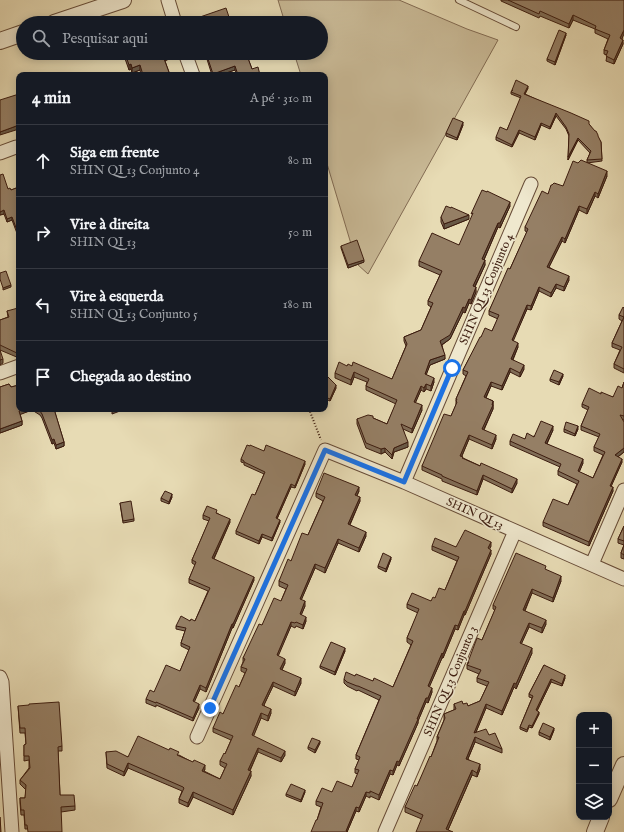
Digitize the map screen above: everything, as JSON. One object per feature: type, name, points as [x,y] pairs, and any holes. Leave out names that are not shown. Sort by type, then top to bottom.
[{"type":"street","points":[[75,16],[123,0]]},
{"type":"street","points":[[168,0],[174,16]]},
{"type":"street","points":[[0,41],[16,35]]},
{"type":"street","points":[[188,60],[192,72]]},
{"type":"street","points":[[0,153],[16,147]]},
{"type":"street","name":"SHIN QI 13 Conjunto 4","points":[[404,482],[531,184]]},
{"type":"street","points":[[0,373],[16,367]]},
{"type":"street","points":[[198,737],[325,450]]},
{"type":"street","name":"SHIN QI 13","points":[[325,450],[404,482],[624,578]]},
{"type":"street","points":[[592,564],[624,490]]},
{"type":"street","name":"SHIN QI 13 Conjunto 3","points":[[385,832],[515,531]]},
{"type":"street","points":[[0,677],[2,682],[12,832]]},
{"type":"street","points":[[612,792],[624,765]]},
{"type":"street","points":[[595,832],[600,820]]},
{"type":"lane","points":[[459,0],[516,27]]},
{"type":"path","points":[[310,412],[325,450]]},
{"type":"shaded area","points":[[278,0],[399,0],[467,29],[498,40],[368,274],[357,264],[328,167],[328,72],[300,72],[296,60],[328,60],[328,16],[283,16]]},
{"type":"building","points":[[508,0],[624,0],[624,30],[620,38],[623,40],[614,60],[606,56],[608,51],[604,50],[610,35],[595,29],[596,26],[573,15],[569,24],[540,11],[539,14]]},
{"type":"building","points":[[226,8],[229,16],[203,16]]},
{"type":"building","points":[[559,30],[566,33],[555,62],[547,59]]},
{"type":"building","points":[[127,60],[164,60],[169,72],[142,72],[140,65],[132,68],[131,64],[129,65]]},
{"type":"building","points":[[208,60],[249,60],[252,69],[258,67],[259,72],[237,72],[235,66],[218,72],[212,72]]},
{"type":"building","points":[[516,80],[528,86],[524,94],[589,121],[589,124],[596,131],[601,142],[602,159],[587,160],[591,151],[578,138],[568,157],[569,134],[556,113],[550,127],[541,123],[535,137],[519,130],[512,145],[496,137],[500,127],[507,130],[521,96],[511,92]]},
{"type":"building","points":[[16,95],[16,126],[0,132],[0,100]]},
{"type":"building","points":[[453,118],[463,122],[457,138],[446,133]]},
{"type":"building","points":[[581,160],[607,171],[598,194],[595,192],[587,209],[579,206],[565,239],[562,237],[547,267],[569,276],[564,287],[556,284],[551,293],[539,287],[531,306],[527,305],[512,340],[518,343],[511,359],[524,365],[520,373],[510,368],[502,386],[491,382],[484,397],[493,401],[493,405],[482,429],[496,435],[492,445],[469,435],[460,456],[480,466],[481,463],[517,479],[512,489],[483,475],[477,491],[422,466],[444,414],[451,416],[457,402],[456,399],[468,372],[463,370],[485,328],[492,331],[499,315],[489,311],[508,268],[510,269],[528,229],[525,227],[542,191],[548,194],[551,185],[554,183],[563,186],[573,161],[578,163]]},
{"type":"building","points":[[3,174],[8,189],[10,188],[11,190],[16,188],[16,228],[12,217],[7,219],[4,210],[0,212],[0,175]]},
{"type":"building","points":[[482,190],[510,202],[500,223],[498,223],[482,259],[485,260],[473,286],[476,287],[471,300],[469,299],[465,308],[463,307],[450,335],[440,341],[445,355],[430,360],[425,374],[434,378],[431,386],[426,384],[424,388],[421,386],[414,402],[422,405],[412,429],[401,424],[408,442],[394,448],[392,455],[385,448],[381,449],[366,443],[357,419],[368,415],[373,416],[373,418],[387,424],[397,400],[366,386],[369,379],[354,372],[351,380],[335,373],[339,362],[347,366],[348,364],[352,366],[353,362],[392,379],[407,344],[404,337],[421,330],[433,303],[428,301],[442,271],[419,261],[432,233],[459,245]]},
{"type":"building","points":[[446,206],[469,215],[444,224],[441,217]]},
{"type":"building","points":[[357,240],[364,260],[348,265],[341,246]]},
{"type":"building","points":[[6,271],[11,285],[3,288],[0,273]]},
{"type":"building","points":[[623,307],[624,308],[624,317],[619,315]]},
{"type":"building","points":[[16,309],[16,353],[0,345],[0,320],[9,317],[7,311]]},
{"type":"building","points":[[624,317],[624,369],[614,364],[622,347],[612,343]]},
{"type":"building","points":[[0,350],[3,359],[0,360]]},
{"type":"building","points":[[554,370],[563,374],[559,382],[550,379]]},
{"type":"building","points":[[328,377],[336,385],[330,399],[328,398]]},
{"type":"building","points":[[624,382],[624,416],[620,415],[624,422],[624,448],[615,455],[622,459],[610,486],[613,487],[589,542],[543,522],[553,499],[568,505],[579,481],[558,471],[561,464],[510,441],[513,434],[525,439],[527,433],[534,437],[541,421],[553,426],[545,443],[583,459],[578,471],[593,478],[605,452],[594,447],[600,434],[581,426],[589,407],[582,404],[589,388],[601,394],[601,392],[613,397],[618,386],[622,388]]},
{"type":"building","points":[[9,384],[11,387],[16,386],[16,412],[19,412],[22,421],[0,429],[0,387]]},
{"type":"building","points":[[41,412],[55,412],[64,442],[56,445],[54,439],[52,440]]},
{"type":"building","points":[[566,422],[578,426],[575,434],[564,429]]},
{"type":"building","points":[[247,445],[264,451],[266,445],[305,461],[295,486],[291,484],[276,518],[280,520],[272,538],[262,534],[259,541],[236,531],[252,494],[255,495],[265,472],[244,462],[241,459]]},
{"type":"building","points":[[324,473],[359,487],[355,495],[360,497],[348,524],[366,532],[359,548],[338,539],[325,568],[315,564],[300,599],[305,601],[300,614],[306,617],[303,625],[296,622],[291,622],[277,655],[285,659],[280,669],[301,678],[295,692],[273,682],[262,705],[271,709],[268,716],[261,713],[252,735],[285,751],[281,758],[258,748],[248,770],[251,771],[233,810],[193,792],[188,803],[179,799],[184,788],[183,787],[128,763],[124,772],[107,764],[106,752],[116,751],[128,757],[138,736],[169,750],[170,748],[179,752],[177,755],[193,762],[194,760],[205,765],[202,771],[220,779],[227,764],[220,761],[224,753],[225,754],[233,736],[213,728],[220,712],[223,714],[236,685],[239,687],[247,669],[241,667],[245,659],[243,658],[259,624],[262,625],[274,598],[281,601],[288,585],[279,581],[288,559],[291,561],[302,533],[308,535],[325,497],[316,493]]},
{"type":"building","points":[[165,491],[172,494],[169,502],[161,498]]},
{"type":"building","points":[[131,501],[134,519],[123,521],[120,503]]},
{"type":"building","points":[[207,506],[217,510],[216,513],[230,519],[212,558],[254,577],[232,624],[206,688],[200,685],[193,701],[199,704],[193,718],[146,699],[150,690],[154,692],[166,665],[180,671],[190,647],[181,643],[186,628],[176,626],[181,616],[190,621],[191,619],[195,621],[210,588],[189,579],[196,562],[192,560],[210,518],[203,515]]},
{"type":"building","points":[[624,526],[624,541],[618,539]]},
{"type":"building","points":[[465,530],[491,542],[488,548],[491,550],[458,626],[455,625],[443,654],[442,653],[428,686],[432,688],[428,698],[426,698],[399,762],[397,761],[393,771],[390,770],[379,795],[370,791],[370,793],[366,792],[359,808],[356,807],[346,831],[348,832],[311,832],[323,803],[316,801],[322,788],[332,792],[337,781],[352,787],[359,770],[355,769],[360,757],[356,755],[381,696],[347,682],[344,679],[346,672],[355,676],[356,674],[373,681],[374,678],[393,687],[413,641],[407,638],[419,609],[407,604],[412,593],[431,601],[433,597],[435,598],[439,588],[445,590],[459,557],[432,546],[435,538],[456,547]]},
{"type":"building","points":[[624,545],[624,555],[621,553]]},
{"type":"building","points":[[383,553],[391,557],[386,569],[378,566]]},
{"type":"building","points":[[516,553],[546,566],[545,569],[561,576],[553,598],[532,589],[523,610],[546,620],[542,628],[529,623],[520,643],[532,648],[516,684],[514,683],[502,711],[486,704],[474,733],[486,729],[489,735],[495,733],[502,749],[475,737],[466,759],[480,764],[477,773],[472,770],[446,829],[453,832],[416,832],[423,815],[405,807],[415,785],[417,786],[430,756],[431,757],[445,718],[444,714],[456,709],[454,704],[462,701],[463,704],[467,703],[468,706],[480,701],[489,682],[477,678],[481,670],[467,665],[477,638],[482,640],[496,607],[493,605]]},
{"type":"building","points":[[331,642],[345,648],[335,672],[320,666]]},
{"type":"building","points":[[544,665],[565,675],[562,684],[551,679],[536,710],[539,712],[532,726],[529,725],[527,730],[520,727],[533,696],[529,694]]},
{"type":"building","points":[[59,702],[62,746],[58,747],[60,795],[74,795],[75,806],[61,807],[62,832],[28,832],[27,825],[25,825],[24,810],[21,810],[20,798],[25,798],[26,785],[20,780],[30,768],[29,756],[24,756],[24,745],[26,744],[25,728],[20,728],[18,706]]},
{"type":"building","points":[[543,723],[554,728],[550,737],[539,732]]},
{"type":"building","points":[[312,738],[320,741],[315,750],[308,747]]},
{"type":"building","points":[[291,784],[305,790],[301,800],[286,794]]},
{"type":"route","points":[[210,708],[325,450],[404,482],[452,368]]}]
